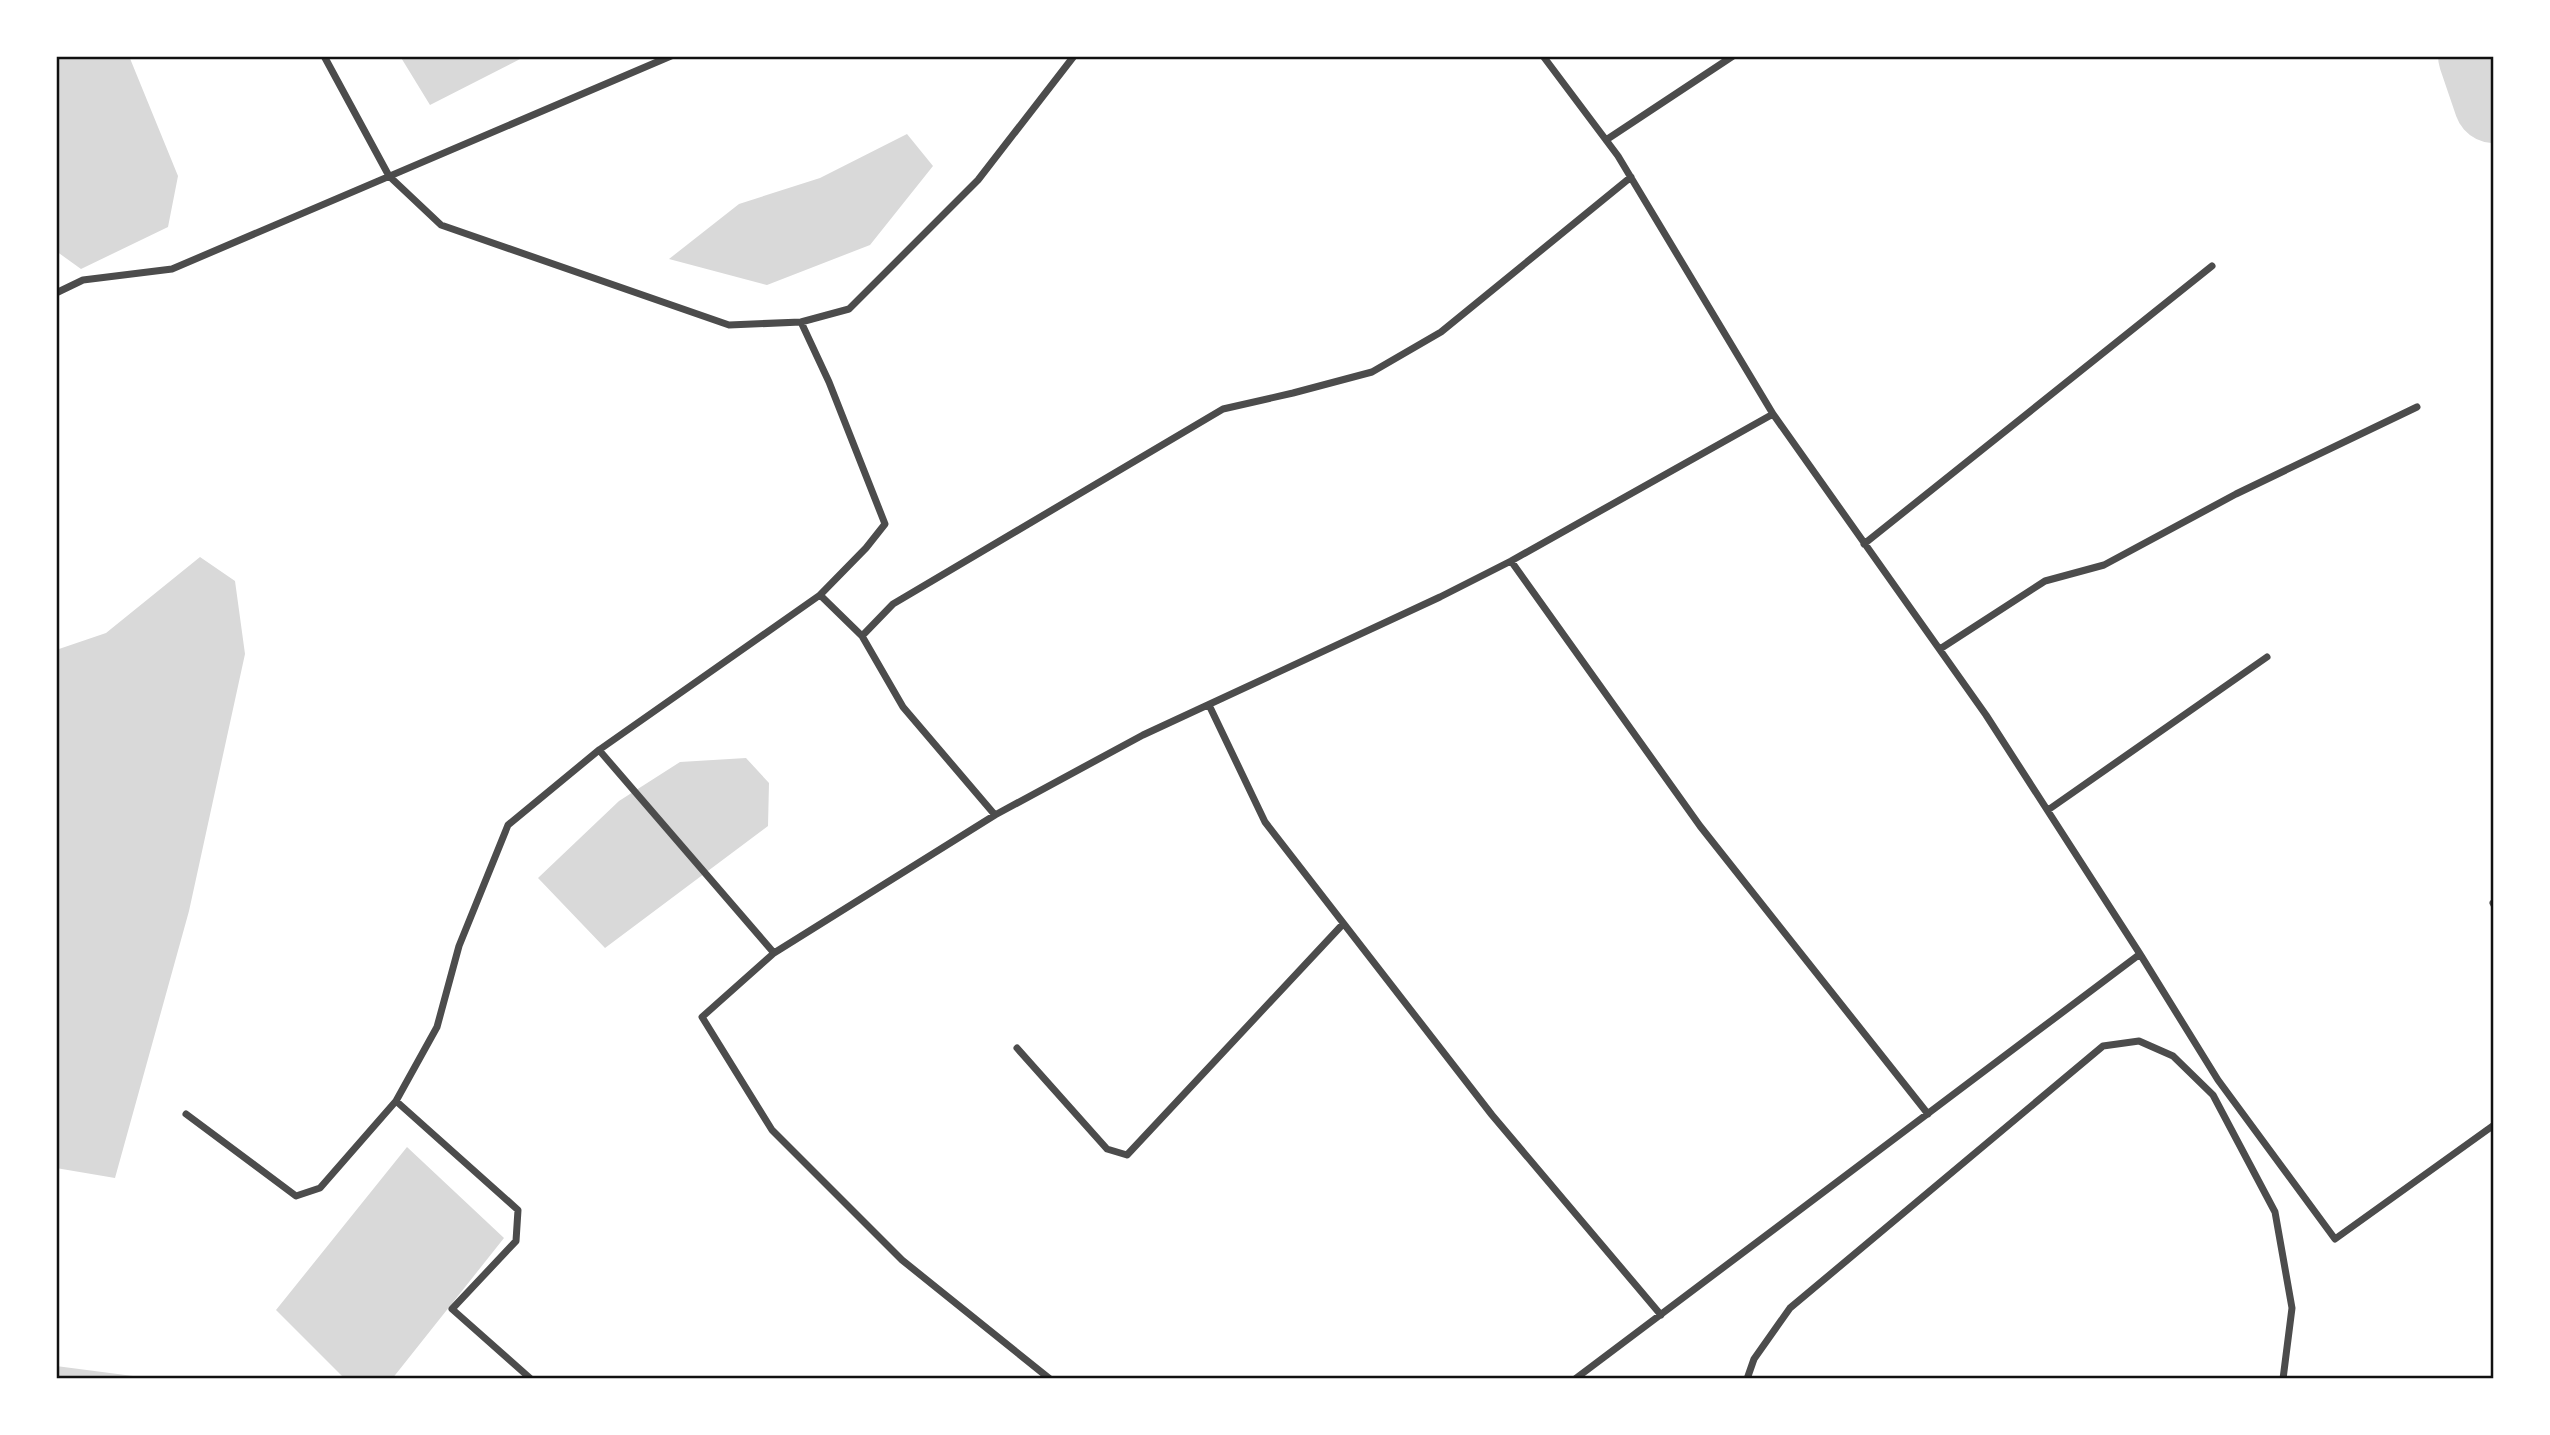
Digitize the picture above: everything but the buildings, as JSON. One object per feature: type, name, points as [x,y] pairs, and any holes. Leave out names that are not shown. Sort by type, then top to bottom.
[{"type":"street","points":[[324,56],[389,176],[441,225],[729,325],[801,322],[849,309],[978,180],[1074,56]]},
{"type":"street","points":[[56,293],[83,280],[172,269],[671,56]]},
{"type":"street","points":[[1544,56],[1618,156],[1773,414],[1940,649],[2048,810],[2218,1080],[2335,1239],[2494,1125]]},
{"type":"street","points":[[1606,140],[1733,56]]},
{"type":"street","points":[[862,636],[893,604],[1223,409],[1372,372],[1441,332],[1631,177]]},
{"type":"street","points":[[1864,544],[2212,267]]},
{"type":"street","points":[[186,1114],[296,1196],[320,1188],[396,1101],[437,1027],[459,946],[508,825],[599,750],[820,595],[866,548],[885,524],[829,382],[801,322]]},
{"type":"street","points":[[1940,649],[2045,581],[2104,565],[2236,494],[2417,407]]},
{"type":"street","points":[[1050,1379],[902,1261],[772,1130],[702,1017],[774,953],[995,815],[1143,735],[1428,603],[1511,561],[1773,414]]},
{"type":"street","points":[[1511,561],[1700,826],[1928,1114]]},
{"type":"street","points":[[820,595],[862,636],[903,707],[995,815]]},
{"type":"street","points":[[2048,810],[2267,657]]},
{"type":"street","points":[[1209,705],[1265,822],[1492,1115],[1661,1315]]},
{"type":"street","points":[[599,750],[774,953]]},
{"type":"street","points":[[1017,1048],[1107,1149],[1127,1155],[1343,924]]},
{"type":"street","points":[[1575,1379],[2140,954]]},
{"type":"street","points":[[1747,1379],[1754,1359],[1790,1308],[2103,1046],[2139,1041],[2172,1056],[2213,1095],[2275,1212],[2292,1308],[2283,1379]]},
{"type":"street","points":[[396,1101],[518,1210],[516,1241],[452,1309],[531,1379]]},
{"type":"shaded area","points":[[56,56],[129,56],[178,176],[168,227],[81,269],[56,251]]},
{"type":"shaded area","points":[[400,56],[526,56],[430,105]]},
{"type":"shaded area","points":[[907,134],[933,166],[870,245],[767,285],[669,259],[739,204],[820,178]]},
{"type":"shaded area","points":[[200,557],[235,581],[245,654],[189,911],[115,1178],[56,1168],[56,650],[106,633]]},
{"type":"shaded area","points":[[746,758],[769,783],[768,826],[605,948],[538,878],[619,801],[680,762]]},
{"type":"shaded area","points":[[407,1147],[504,1238],[392,1379],[345,1379],[276,1310]]},
{"type":"shaded area","points":[[56,1366],[156,1379],[56,1379]]},
{"type":"waterway","points":[[2478,56],[2494,103]]}]
